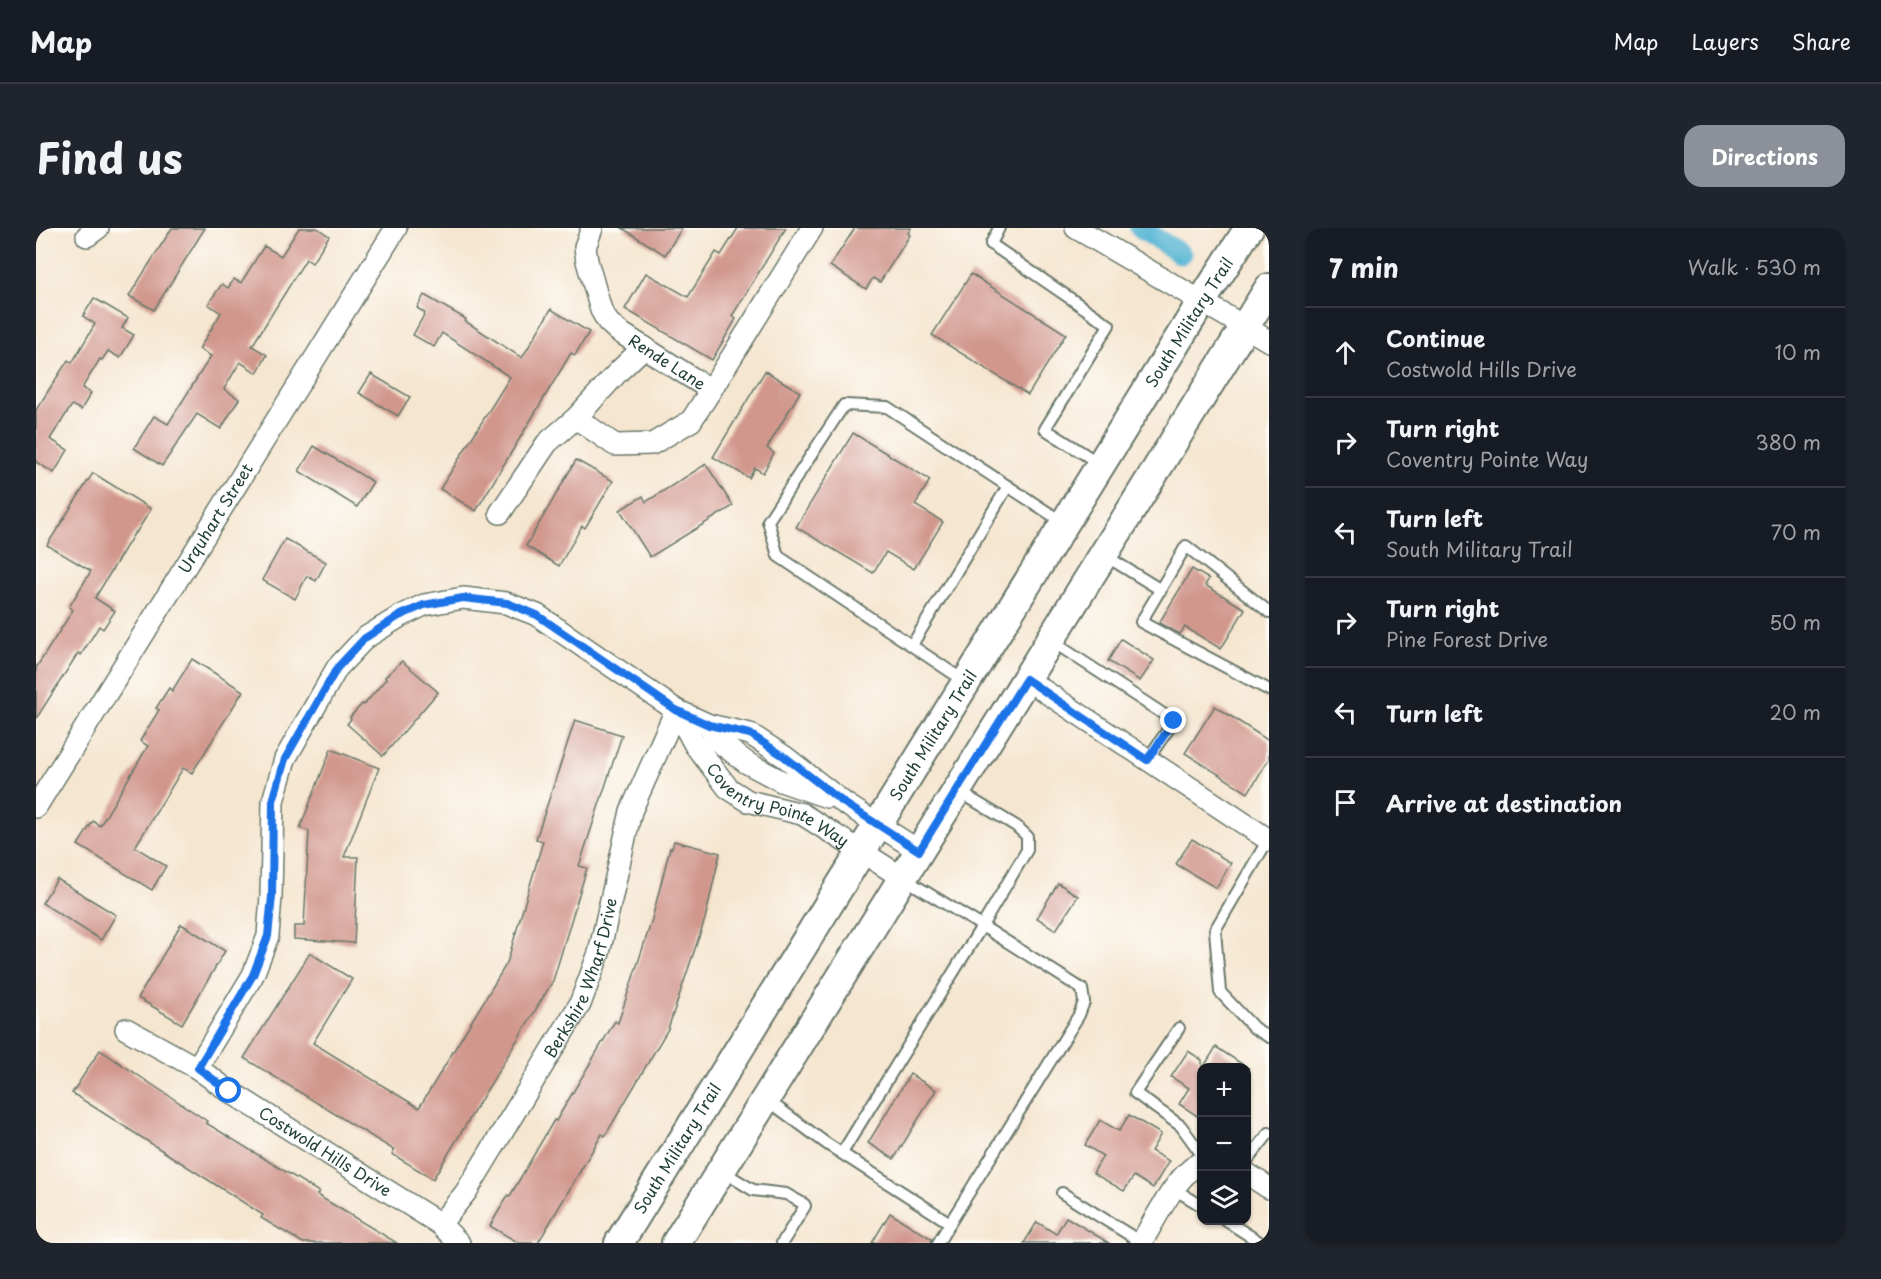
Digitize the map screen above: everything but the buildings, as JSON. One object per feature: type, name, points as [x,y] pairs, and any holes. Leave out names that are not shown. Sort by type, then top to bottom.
[{"type":"main road","name":"South Military Trail","points":[[619,1243],[1249,228]]},
{"type":"main road","points":[[676,1243],[1269,288]]},
{"type":"street","name":"Urquhart Street","points":[[36,807],[396,228]]},
{"type":"street","name":"Rende Lane","points":[[592,228],[585,248],[586,261],[601,310],[608,322],[711,390],[812,228]]},
{"type":"street","points":[[1076,228],[1269,341]]},
{"type":"street","points":[[500,513],[547,443],[576,418],[644,347]]},
{"type":"street","points":[[576,418],[615,445],[652,444],[691,421],[711,390]]},
{"type":"street","name":"Coventry Pointe Way","points":[[198,1068],[253,975],[268,936],[272,896],[273,801],[285,759],[337,668],[365,638],[399,616],[424,605],[463,598],[507,603],[537,615],[676,710],[709,725],[750,734],[785,757],[844,803],[919,851]]},
{"type":"street","points":[[1026,679],[1268,839]]},
{"type":"street","name":"Coventry Pointe Way","points":[[676,710],[695,746],[728,788],[748,801],[802,814],[903,878]]},
{"type":"street","name":"Berkshire Wharf Drive","points":[[440,1224],[466,1192],[580,1004],[599,953],[631,811],[676,710]]},
{"type":"street","name":"Coventry Pointe Way","points":[[709,725],[715,739],[747,763],[782,781],[844,803]]},
{"type":"street","points":[[709,764],[730,751]]},
{"type":"street","name":"Costwold Hills Drive","points":[[126,1029],[198,1068],[229,1091],[440,1224],[459,1243]]},
{"type":"street","points":[[1141,1243],[1174,1189],[1192,1166],[1197,1164]]},
{"type":"street","points":[[1251,1176],[1269,1188]]},
{"type":"lane","points":[[999,228],[991,244],[1109,325],[1045,429],[1101,464]]},
{"type":"lane","points":[[966,682],[778,556],[768,521],[844,405],[887,407],[1064,523]]},
{"type":"lane","points":[[912,645],[1008,486]]},
{"type":"lane","points":[[1269,612],[1186,546],[1141,622],[1269,690]]},
{"type":"lane","points":[[1103,554],[1161,590]]},
{"type":"lane","points":[[1050,640],[1174,721],[1147,760]]},
{"type":"lane","points":[[842,1153],[1027,850],[1027,836],[1016,826],[957,790]]},
{"type":"lane","points":[[1268,839],[1215,930],[1220,992],[1254,1028],[1269,1037]]},
{"type":"lane","points":[[903,878],[1082,989],[1084,1002],[1079,1015],[938,1243]]},
{"type":"lane","points":[[1179,1028],[1135,1093],[1180,1126],[1197,1148]]},
{"type":"lane","points":[[766,1099],[842,1153],[950,1223]]},
{"type":"lane","points":[[1251,1156],[1269,1133]]},
{"type":"lane","points":[[721,1170],[753,1191],[786,1194],[804,1204],[805,1206],[782,1243]]},
{"type":"lane","points":[[1174,1189],[1197,1203]]},
{"type":"lane","points":[[1062,1193],[1141,1243]]},
{"type":"lane","points":[[1232,1225],[1262,1243]]},
{"type":"waterway","points":[[1140,228],[1181,254]]},
{"type":"route","points":[[229,1091],[198,1068],[253,975],[268,936],[272,896],[273,801],[285,759],[337,668],[365,638],[399,616],[424,605],[463,598],[507,603],[537,615],[676,710],[709,725],[750,734],[785,757],[844,803],[919,851],[1026,679],[1147,760],[1174,721]]}]
